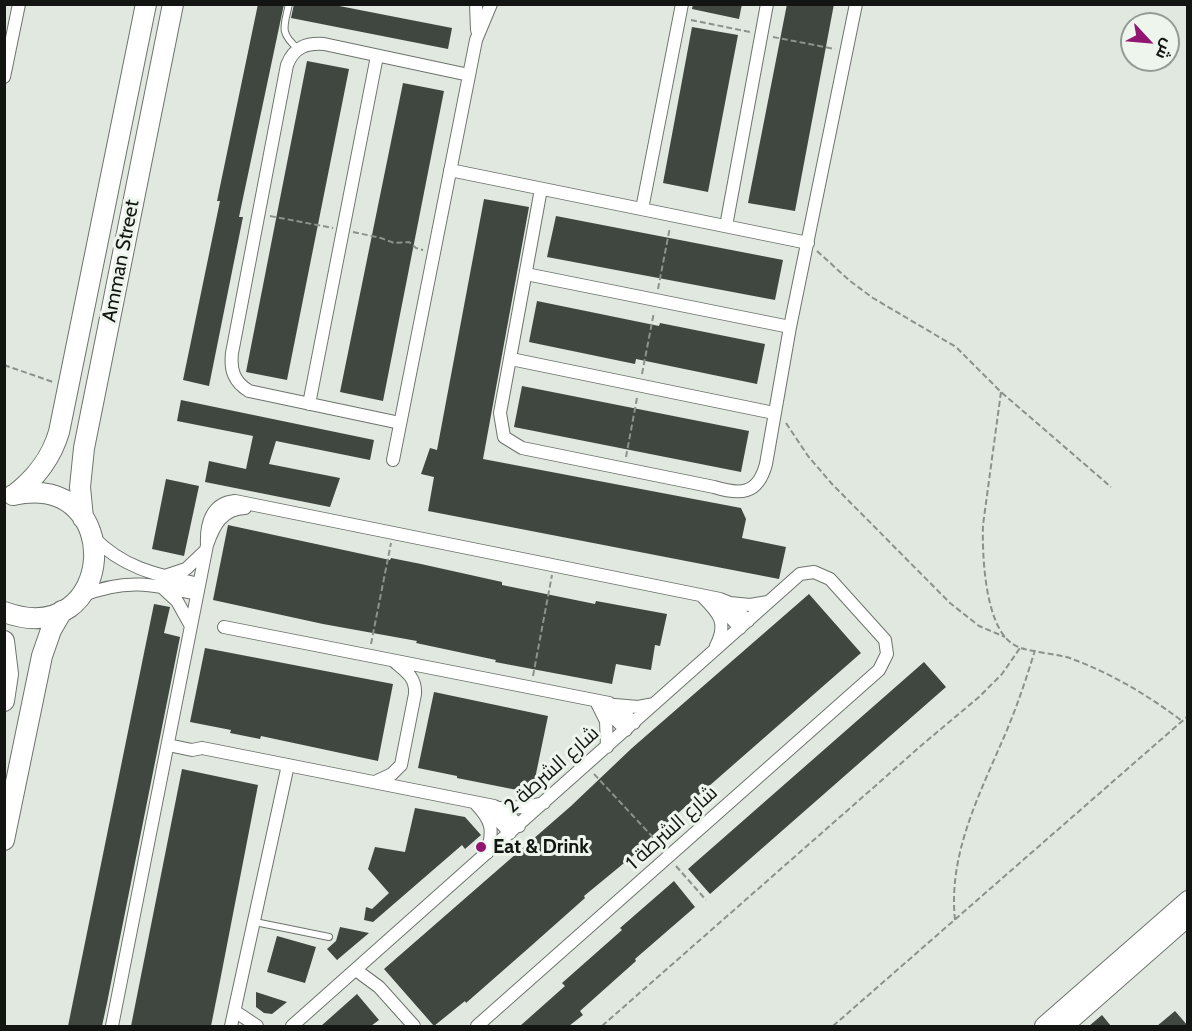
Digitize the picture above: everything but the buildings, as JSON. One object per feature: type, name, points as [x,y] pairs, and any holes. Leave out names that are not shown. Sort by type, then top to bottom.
[{"type":"main road","name":"Amman Street","points":[[9,497],[33,479],[52,451],[59,432],[146,4]]},
{"type":"main road","name":"Amman Street","points":[[83,518],[80,480],[84,448],[173,4]]},
{"type":"main road","points":[[4,612],[32,619],[47,617],[62,611],[80,597],[92,576],[95,563],[93,537],[83,518],[73,506],[60,498],[37,493],[9,497]]},
{"type":"main road","points":[[4,840],[42,656],[51,630],[62,611]]},
{"type":"main road","points":[[4,641],[8,674],[4,701]]},
{"type":"street","points":[[4,77],[9,26],[19,4]]},
{"type":"street","points":[[476,4],[476,40]]},
{"type":"street","points":[[393,460],[476,40],[491,4]]},
{"type":"street","points":[[642,209],[682,4]]},
{"type":"street","points":[[726,226],[767,4]]},
{"type":"street","points":[[541,189],[500,413],[504,437],[522,448],[714,487],[735,486],[748,481],[758,471],[767,448],[856,4]]},
{"type":"street","points":[[400,423],[249,391],[238,382],[231,366],[287,65],[298,49],[310,43],[469,75]]},
{"type":"street","points":[[309,404],[377,56]]},
{"type":"street","points":[[450,170],[808,243]]},
{"type":"street","points":[[526,274],[790,327]]},
{"type":"street","points":[[511,359],[774,413]]},
{"type":"street","points":[[112,1026],[206,547],[216,523],[224,514],[233,509],[258,507],[730,603],[750,605],[770,602]]},
{"type":"street","points":[[93,537],[103,548],[126,563],[162,581],[198,589]]},
{"type":"street","points":[[80,597],[115,586],[162,581],[186,569],[206,547]]},
{"type":"street","name":"شارع الشرطة 2","points":[[292,1026],[801,574],[814,572],[834,582],[885,640],[887,654]]},
{"type":"street","points":[[162,581],[191,626]]},
{"type":"street","points":[[707,597],[744,625]]},
{"type":"street","points":[[707,597],[722,622],[720,639],[713,653]]},
{"type":"street","points":[[730,603],[744,625]]},
{"type":"street","points":[[224,627],[596,702],[629,707],[656,704]]},
{"type":"street","name":"شارع الشرطة 1","points":[[477,1026],[879,670],[887,654]]},
{"type":"street","points":[[375,782],[392,774],[401,765],[415,694],[415,686],[411,677],[394,662]]},
{"type":"street","points":[[596,702],[630,727]]},
{"type":"street","points":[[596,702],[606,721],[607,747]]},
{"type":"street","points":[[610,704],[622,711],[630,727]]},
{"type":"street","points":[[169,741],[193,743],[202,748],[500,808],[525,807],[545,802]]},
{"type":"street","points":[[231,1026],[236,1012],[288,765]]},
{"type":"street","points":[[480,804],[514,829]]},
{"type":"street","points":[[480,804],[490,825],[491,839],[488,853]]},
{"type":"street","points":[[500,808],[514,829]]},
{"type":"street","points":[[1044,1026],[1188,900]]},
{"type":"street","points":[[1064,1026],[1188,917]]},
{"type":"street","points":[[359,966],[414,1026]]},
{"type":"street","points":[[236,1012],[240,1026]]},
{"type":"street","points":[[236,1012],[257,1026]]},
{"type":"lane","points":[[289,4],[284,32],[288,40],[298,49]]},
{"type":"lane","points":[[255,922],[329,937]]},
{"type":"path","points":[[623,468],[673,215]]},
{"type":"path","points":[[808,243],[843,275],[873,298],[956,347],[1001,392],[1111,487]]},
{"type":"path","points":[[4,365],[68,387]]},
{"type":"path","points":[[1001,392],[982,542],[988,594],[992,610],[1005,637]]},
{"type":"path","points":[[774,413],[787,424],[808,456],[832,483],[950,603],[980,626],[1005,637],[1020,648],[1068,657],[1099,670],[1144,694],[1182,721]]},
{"type":"path","points":[[369,656],[393,534]]},
{"type":"path","points":[[531,689],[553,566]]},
{"type":"path","points":[[602,1026],[923,744],[980,697],[1002,674],[1020,648]]},
{"type":"path","points":[[955,920],[954,878],[961,848],[985,780],[1016,708],[1035,650]]},
{"type":"path","points":[[833,1026],[1188,716]]},
{"type":"path","points":[[586,766],[706,900]]},
{"type":"place","name":"Eat & Drink","points":[[481,847]]}]
